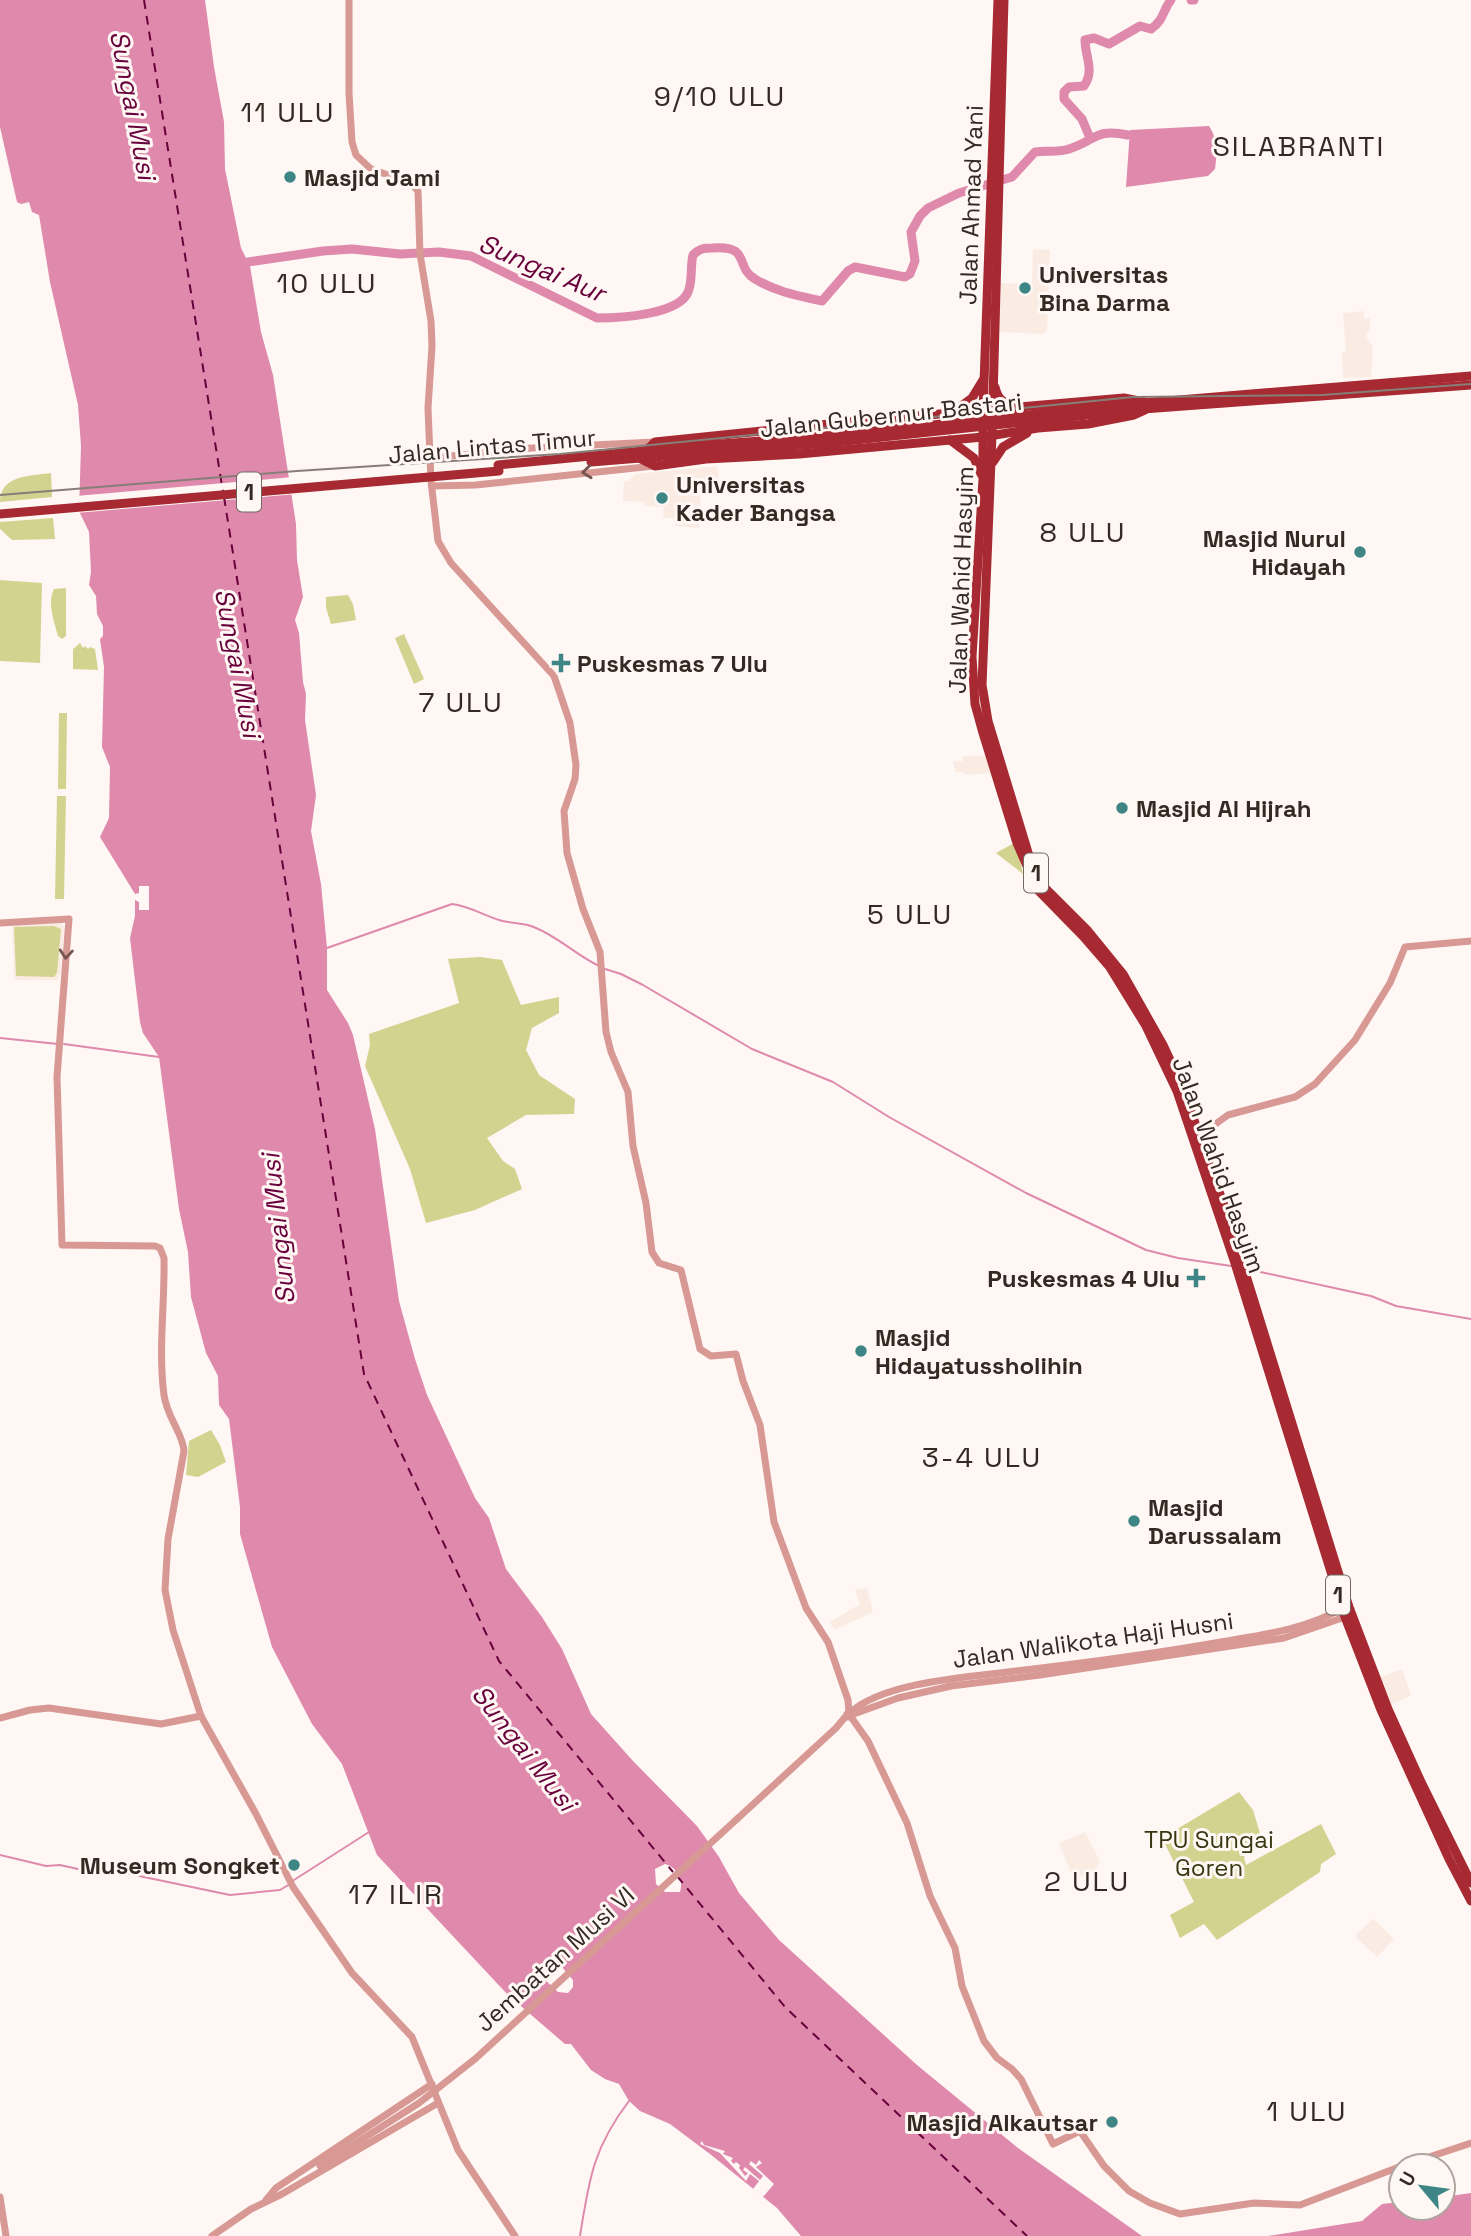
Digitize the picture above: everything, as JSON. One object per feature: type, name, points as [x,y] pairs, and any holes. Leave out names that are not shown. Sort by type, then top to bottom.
[{"type":"highway","name":"Jalan Ahmad Yani","points":[[995,172],[998,0]]},
{"type":"highway","name":"Jalan Ahmad Yani","points":[[988,410],[994,190],[1004,0]]},
{"type":"highway","points":[[989,375],[996,393],[1004,403],[1037,405]]},
{"type":"highway","points":[[951,413],[972,398],[989,375]]},
{"type":"highway","name":"Jalan Gubernur Bastari","points":[[695,446],[756,448],[1145,406],[1424,384],[1471,376]]},
{"type":"highway","name":"Jalan Gubernur Bastari","points":[[1424,384],[1471,385]]},
{"type":"highway","name":"Jalan Gubernur Bastari","points":[[988,410],[1124,398],[1145,406]]},
{"type":"highway","name":"Jalan Gubernur Bastari","points":[[988,436],[1088,424],[1134,415],[1145,406]]},
{"type":"highway","points":[[1018,408],[1013,421],[1019,431]]},
{"type":"highway","points":[[769,436],[988,410]]},
{"type":"highway","name":"Jalan Wahid Hasyim","points":[[988,410],[990,469],[982,685],[988,721],[1022,834],[1040,885],[1088,931],[1123,974],[1137,996],[1183,1088],[1349,1608],[1420,1782],[1471,1883]]},
{"type":"highway","points":[[934,415],[941,426],[934,441]]},
{"type":"highway","points":[[990,469],[997,453],[1003,447],[1038,428]]},
{"type":"highway","name":"Jalan Gubernur Bastari","points":[[643,454],[769,436],[827,440]]},
{"type":"highway","points":[[706,459],[695,446],[655,442],[643,454],[655,466],[706,459],[988,436]]},
{"type":"highway","name":"Jalan Wahid Hasyim","points":[[988,436],[977,552],[972,674],[975,704],[993,770],[1017,843],[1037,889],[1109,967],[1146,1026],[1177,1091],[1238,1260]]},
{"type":"highway","points":[[950,440],[974,457],[983,479]]},
{"type":"highway","points":[[756,448],[768,456]]},
{"type":"highway","name":"Jalan Lintas Timur","points":[[0,514],[643,454]]},
{"type":"highway","name":"Jalan Lintas Timur","points":[[0,508],[499,468]]},
{"type":"highway","name":"Jalan Wahid Hasyim","points":[[1312,1499],[1344,1613],[1386,1720],[1471,1901]]},
{"type":"street","points":[[349,0],[349,93],[356,155],[371,170],[416,187],[420,251],[431,334],[428,408],[438,541],[451,564],[554,676],[570,723],[576,765],[575,779],[565,808],[567,853],[583,909],[601,957],[606,1032],[611,1052],[628,1092],[633,1146],[643,1185],[652,1252],[659,1263],[681,1270],[698,1346],[711,1356],[736,1354],[758,1420],[774,1522],[806,1608],[828,1642],[841,1677],[850,1715],[867,1741],[906,1822],[934,1907],[955,1948],[962,1986],[984,2041],[997,2058],[1013,2069],[1021,2079],[1052,2144],[1080,2131],[1104,2166],[1129,2191],[1142,2200],[1180,2214],[1254,2203],[1300,2206],[1399,2167],[1471,2143]]},
{"type":"street","points":[[430,458],[532,448],[655,442]]},
{"type":"street","points":[[432,486],[476,485],[655,466]]},
{"type":"street","points":[[0,923],[69,919],[57,1077],[62,1245],[155,1246],[160,1248],[164,1258],[163,1390],[170,1420],[182,1439],[184,1451],[168,1539],[165,1590],[173,1630],[201,1716],[293,1887],[352,1973],[409,2032],[421,2053],[438,2103],[462,2158],[514,2235]]},
{"type":"street","points":[[1199,1136],[1228,1115],[1295,1097],[1315,1084],[1355,1040],[1390,983],[1405,947],[1471,941]]},
{"type":"street","name":"Jalan Walikota Haji Husni","points":[[850,1715],[898,1698],[951,1686],[1284,1638],[1344,1613]]},
{"type":"street","points":[[0,1718],[49,1708],[161,1724],[201,1716]]},
{"type":"street","name":"Jembatan Musi VI","points":[[266,2200],[419,2103],[475,2059],[850,1715]]},
{"type":"street","points":[[266,2200],[276,2188],[432,2084]]},
{"type":"street","points":[[212,2236],[266,2200],[282,2194],[438,2103]]},
{"type":"street","points":[[0,2197],[6,2236]]},
{"type":"shaded area","name":"Universitas Bina Darma","points":[[1033,249],[1050,250],[1047,329],[1044,334],[999,332],[1001,283],[1032,284]]},
{"type":"shaded area","points":[[1364,311],[1364,319],[1370,318],[1370,328],[1366,336],[1373,347],[1371,377],[1343,378],[1342,352],[1346,352],[1343,313]]},
{"type":"shaded area","name":"Universitas Kader Bangsa","points":[[717,466],[720,495],[701,496],[699,528],[675,526],[675,519],[663,517],[664,507],[623,501],[624,481],[629,481],[635,474]]},
{"type":"shaded area","points":[[963,756],[986,756],[991,773],[966,775],[956,772],[953,762],[963,761]]},
{"type":"shaded area","points":[[61,923],[64,926],[61,973],[57,980],[14,980],[12,925]]},
{"type":"shaded area","points":[[867,1588],[873,1612],[835,1630],[830,1622],[860,1604],[855,1590]]},
{"type":"shaded area","points":[[1402,1669],[1411,1695],[1391,1705],[1380,1677]]},
{"type":"shaded area","points":[[1085,1832],[1100,1861],[1096,1869],[1074,1880],[1059,1843]]},
{"type":"shaded area","points":[[1373,1919],[1394,1939],[1377,1957],[1355,1936]]},
{"type":"green space","points":[[51,473],[52,497],[0,502],[5,486],[18,478]]},
{"type":"green space","points":[[53,518],[55,539],[12,540],[0,529],[0,522]]},
{"type":"green space","points":[[0,580],[42,583],[40,663],[0,661]]},
{"type":"green space","points":[[66,588],[66,636],[62,639],[58,636],[51,600],[54,589]]},
{"type":"green space","points":[[348,595],[356,620],[331,624],[326,597]]},
{"type":"green space","points":[[404,634],[424,679],[414,684],[395,638]]},
{"type":"green space","points":[[80,643],[83,648],[85,646],[95,649],[98,670],[73,669],[73,649]]},
{"type":"green space","points":[[59,713],[67,713],[66,789],[58,789]]},
{"type":"green space","points":[[57,796],[66,796],[64,899],[55,899]]},
{"type":"green space","points":[[1016,842],[1023,874],[996,853]]},
{"type":"green space","points":[[54,926],[61,929],[57,973],[54,977],[16,976],[14,927]]},
{"type":"green space","points":[[480,957],[502,960],[521,1005],[559,997],[559,1013],[532,1028],[526,1050],[539,1075],[575,1099],[574,1114],[526,1115],[487,1138],[503,1161],[515,1169],[522,1189],[475,1210],[426,1223],[410,1169],[365,1066],[370,1045],[369,1034],[459,1003],[448,959]]},
{"type":"green space","points":[[211,1430],[226,1462],[198,1477],[186,1475],[189,1441]]},
{"type":"green space","name":"TPU Sungai Goren","points":[[1239,1792],[1253,1810],[1263,1843],[1244,1857],[1246,1865],[1321,1824],[1336,1854],[1321,1864],[1320,1872],[1217,1940],[1204,1924],[1180,1938],[1170,1915],[1194,1902],[1162,1838]]},
{"type":"water","name":"Sungai Musi","points":[[0,0],[205,0],[224,122],[225,169],[241,248],[250,266],[261,332],[273,375],[296,524],[297,560],[303,597],[295,620],[299,633],[306,694],[305,720],[316,795],[311,831],[321,884],[327,948],[327,990],[353,1035],[375,1129],[399,1301],[415,1359],[427,1395],[475,1498],[489,1518],[506,1569],[562,1649],[591,1714],[697,1826],[719,1857],[739,1893],[779,1940],[917,2065],[1018,2148],[1142,2236],[801,2236],[777,2208],[710,2154],[670,2124],[640,2111],[629,2101],[619,2084],[591,2070],[571,2044],[565,2044],[508,1995],[377,1855],[342,1764],[312,1724],[272,1647],[240,1534],[240,1507],[229,1419],[219,1405],[218,1376],[206,1353],[191,1297],[188,1252],[179,1209],[159,1057],[143,1033],[140,1022],[130,938],[135,900],[139,902],[139,910],[149,910],[149,886],[139,886],[139,893],[135,894],[100,837],[109,818],[110,767],[102,747],[104,667],[100,639],[103,636],[103,626],[97,614],[96,596],[89,585],[89,532],[79,511],[81,446],[78,405],[50,282],[39,215],[32,212],[29,202],[17,202],[0,127]],"holes":[[[665,1864],[673,1868],[678,1875],[680,1892],[665,1892],[656,1884],[655,1869]],[[551,1964],[561,1966],[573,1980],[573,1987],[568,1993],[558,1992],[545,1980],[545,1968]]]},
{"type":"water","points":[[1209,126],[1214,136],[1216,152],[1215,169],[1208,176],[1126,187],[1130,130]]},
{"type":"water","points":[[1471,2193],[1471,2236],[1268,2236],[1362,2221],[1382,2204],[1387,2203],[1387,2222],[1457,2222],[1457,2195]]},
{"type":"pier","points":[[293,477],[296,494],[76,513],[76,496]]},
{"type":"pier","points":[[702,2141],[704,2145],[725,2151],[723,2154],[733,2158],[731,2161],[734,2164],[736,2162],[740,2165],[739,2168],[745,2176],[748,2173],[743,2170],[745,2167],[760,2180],[763,2176],[749,2164],[751,2161],[756,2165],[759,2160],[762,2163],[756,2167],[774,2184],[763,2197],[753,2189],[759,2181],[750,2174],[746,2181],[720,2153],[700,2144]]},
{"type":"waterway","points":[[1090,138],[1082,119],[1064,99],[1064,92],[1069,87],[1084,86],[1087,80],[1089,69],[1085,40],[1094,38],[1109,44],[1140,26],[1151,29],[1159,22],[1171,0]]},
{"type":"waterway","name":"Sungai Aur","points":[[248,262],[352,249],[400,254],[439,252],[471,256],[597,318],[607,318],[647,314],[673,306],[688,292],[693,255],[699,250],[724,248],[738,253],[745,269],[755,279],[788,293],[822,301],[848,271],[855,267],[905,277],[910,274],[915,261],[911,232],[928,208],[959,193],[1012,177],[1035,152],[1065,150],[1102,134],[1128,135]]},
{"type":"waterway","points":[[327,948],[452,904],[499,920],[532,926],[597,965]]},
{"type":"waterway","points":[[605,969],[643,985],[752,1049],[833,1082],[889,1117],[1026,1193],[1146,1250],[1231,1266]]},
{"type":"waterway","points":[[0,1038],[58,1044]]},
{"type":"waterway","points":[[64,1044],[159,1057]]},
{"type":"waterway","points":[[1247,1269],[1371,1296],[1396,1306],[1471,1319]]},
{"type":"waterway","points":[[294,1880],[369,1832]]},
{"type":"waterway","points":[[0,1855],[46,1866],[60,1865],[87,1871],[125,1873],[230,1895],[280,1890],[290,1884]]},
{"type":"waterway","points":[[580,2236],[594,2165],[607,2134],[629,2101]]},
{"type":"ferry route","points":[[144,0],[223,492]]},
{"type":"ferry route","points":[[224,497],[364,1374],[499,1661],[673,1872]]},
{"type":"ferry route","points":[[677,1876],[785,2007],[1027,2236]]},
{"type":"tram line","points":[[0,495],[297,471],[560,454],[1133,397],[1322,395],[1471,384]]},
{"type":"place","name":"Masjid Jami","points":[[290,177]]},
{"type":"place","name":"Universitas Bina Darma","points":[[1025,288]]},
{"type":"place","name":"Universitas Kader Bangsa","points":[[662,498]]},
{"type":"place","name":"Masjid Nurul Hidayah","points":[[1360,552]]},
{"type":"place","name":"Puskesmas 7 Ulu","points":[[561,663]]},
{"type":"place","name":"Masjid Al Hijrah","points":[[1122,808]]},
{"type":"place","name":"Puskesmas 4 Ulu","points":[[1196,1278]]},
{"type":"place","name":"Masjid Hidayatussholihin","points":[[861,1351]]},
{"type":"place","name":"Masjid Darussalam","points":[[1134,1521]]},
{"type":"place","name":"Museum Songket","points":[[294,1865]]},
{"type":"place","name":"Masjid Alkautsar","points":[[1112,2122]]},
{"type":"district","name":"9/10 ULU","points":[[720,96]]},
{"type":"district","name":"11 ULU","points":[[288,112]]},
{"type":"district","name":"SILABRANTI","points":[[1299,146]]},
{"type":"district","name":"10 ULU","points":[[327,283]]},
{"type":"district","name":"8 ULU","points":[[1083,532]]},
{"type":"district","name":"7 ULU","points":[[461,702]]},
{"type":"district","name":"5 ULU","points":[[910,914]]},
{"type":"district","name":"3-4 ULU","points":[[982,1457]]},
{"type":"district","name":"2 ULU","points":[[1087,1881]]},
{"type":"district","name":"17 ILIR","points":[[396,1894]]},
{"type":"district","name":"1 ULU","points":[[1307,2111]]}]
